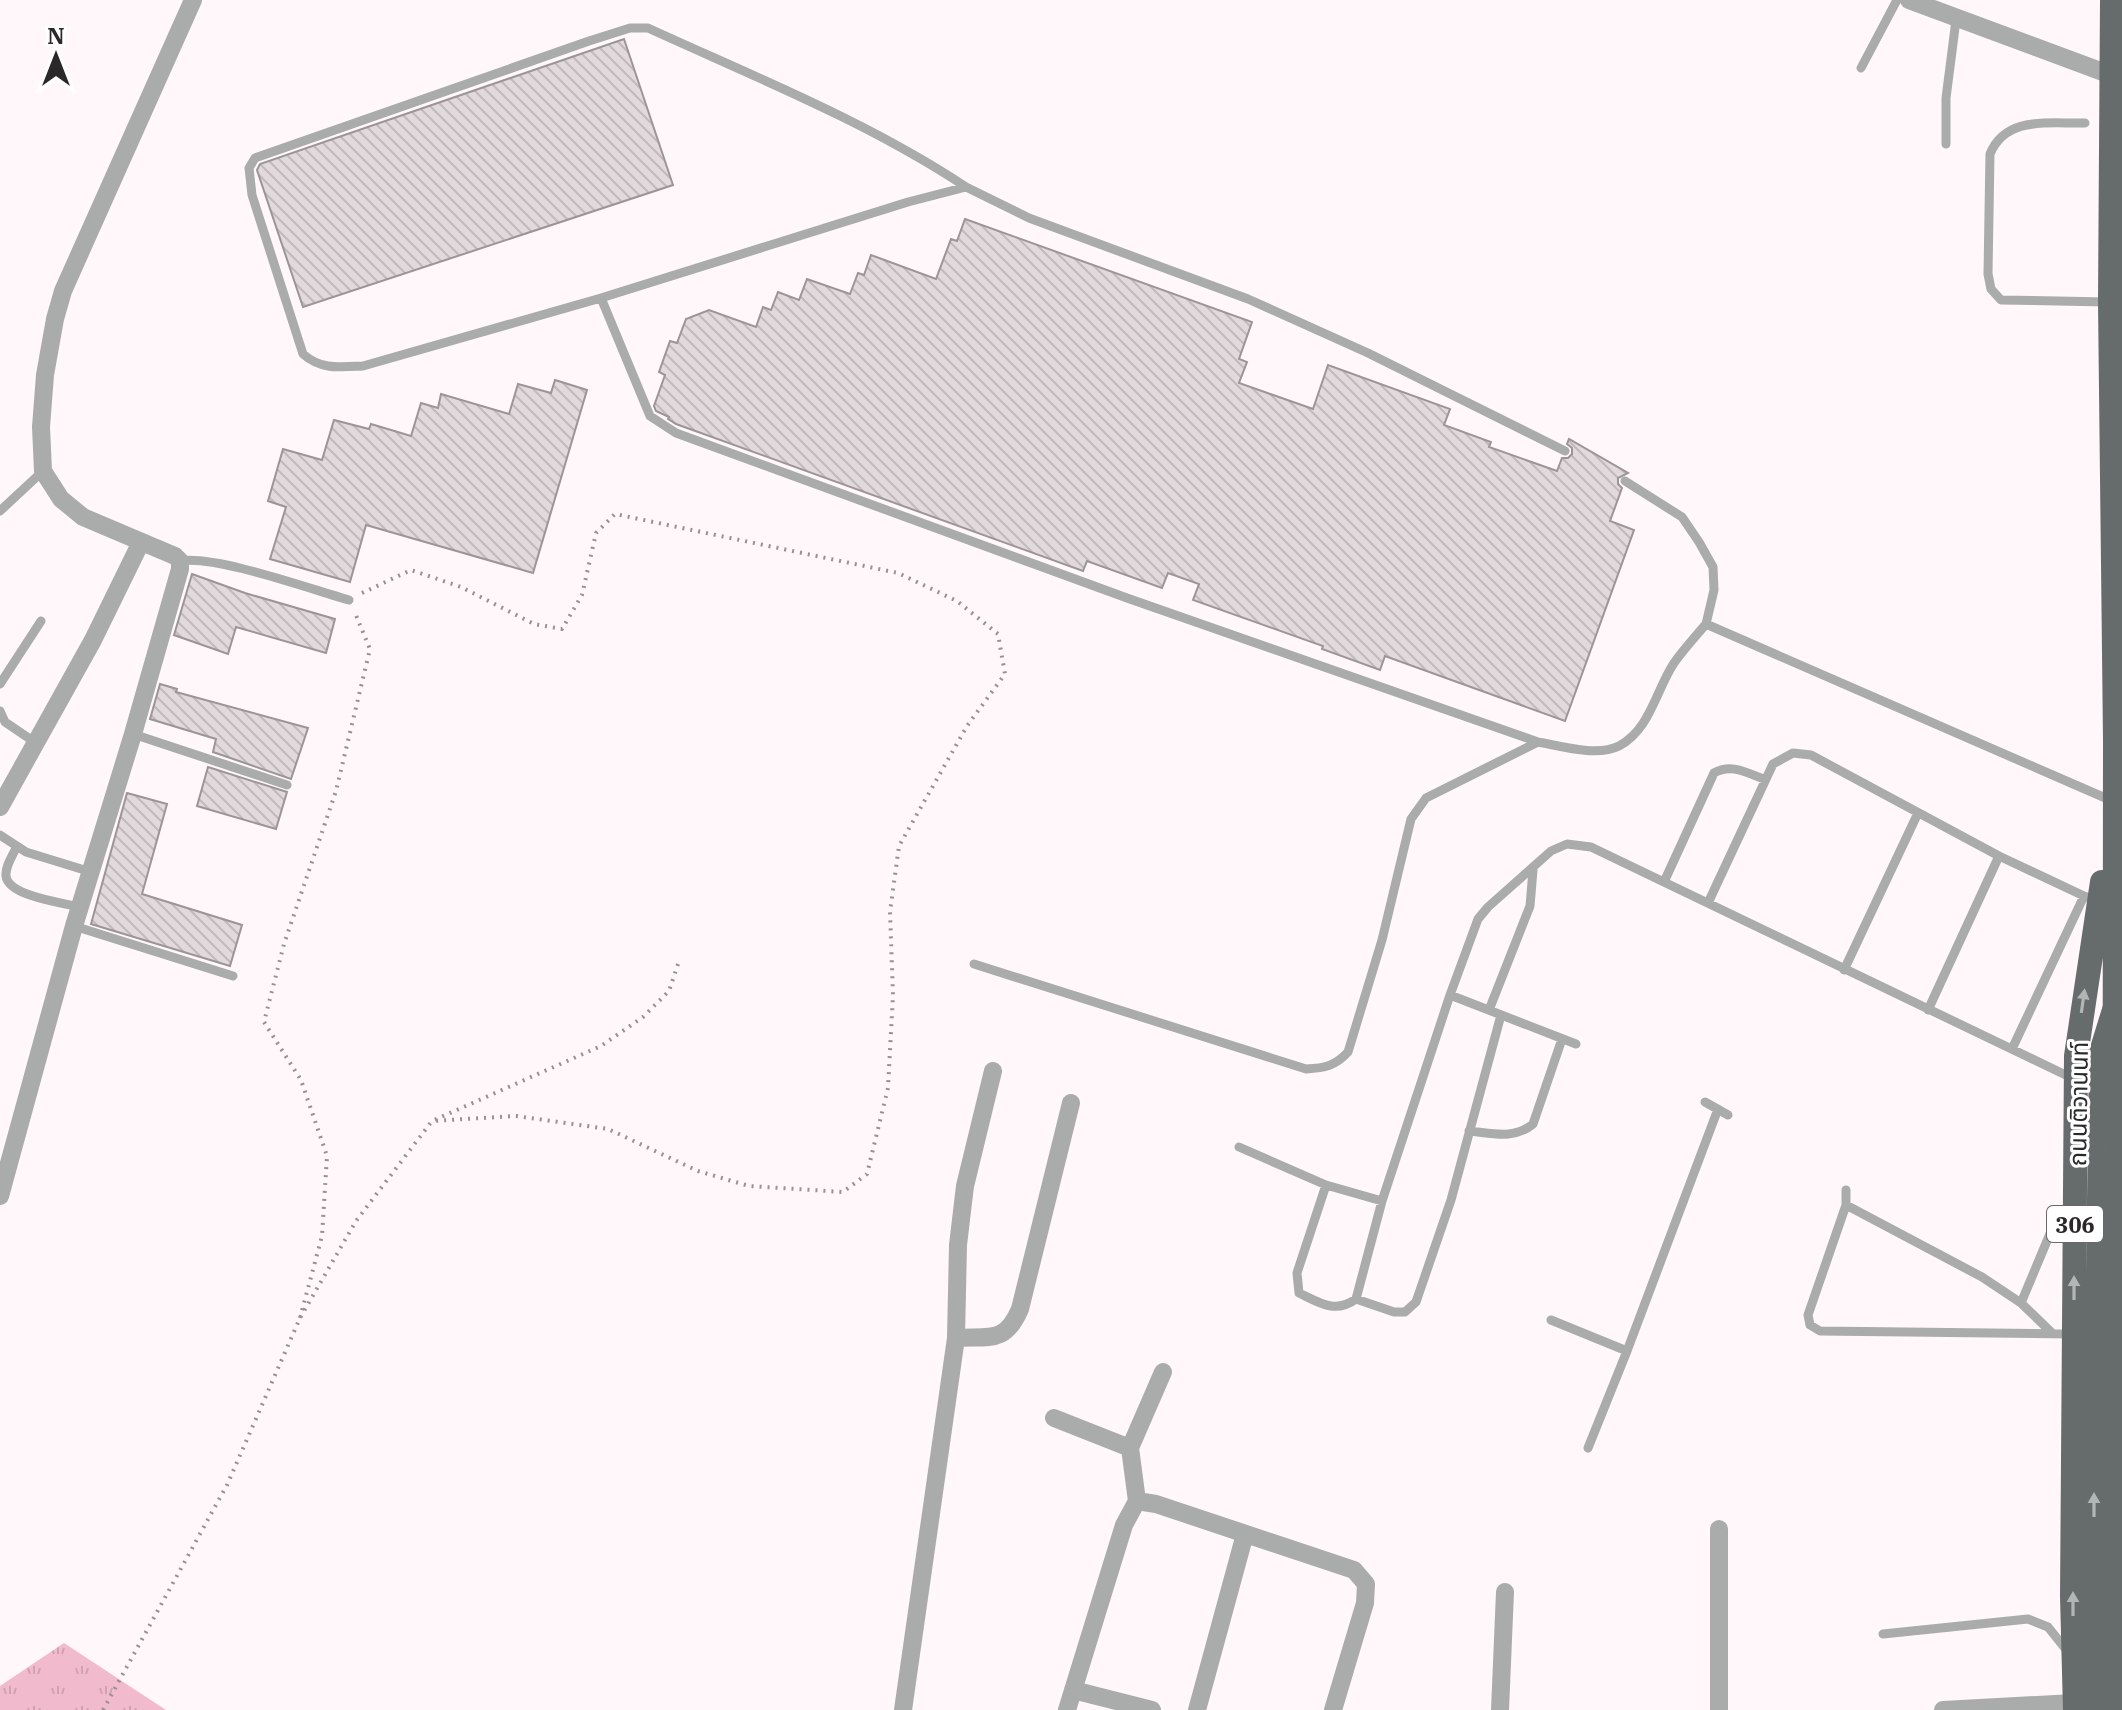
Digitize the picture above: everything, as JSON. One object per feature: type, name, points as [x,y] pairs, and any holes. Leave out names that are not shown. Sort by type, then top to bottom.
[{"type":"main road","name":"ถนนติวานนท์","points":[[2112,0],[2116,75],[2110,302],[2115,740],[2114,1710]]},
{"type":"main road","name":"ถนนติวานนท์","points":[[2082,1708],[2073,1658],[2062,1333],[2076,1056],[2092,898],[2110,800],[2115,740]]},
{"type":"main road","points":[[2082,1708],[2093,1639],[2101,1052],[2114,1010],[2122,998]]},
{"type":"street","points":[[0,1196],[74,926],[180,569],[180,561],[175,556],[83,517],[61,499],[43,471],[41,427],[45,375],[63,291],[193,0]]},
{"type":"street","points":[[1909,0],[1956,20],[2116,75]]},
{"type":"street","points":[[0,807],[93,640],[141,542]]},
{"type":"street","points":[[903,1710],[956,1338],[958,1245],[965,1186],[993,1071]]},
{"type":"street","points":[[956,1338],[1001,1335],[1013,1326],[1020,1309],[1071,1103]]},
{"type":"street","points":[[1067,1710],[1124,1525],[1137,1501],[1130,1448],[1163,1372]]},
{"type":"street","points":[[1054,1418],[1130,1448]]},
{"type":"street","points":[[1137,1501],[1156,1504],[1354,1570],[1366,1584],[1365,1603],[1333,1710]]},
{"type":"street","points":[[1719,1529],[1719,1710]]},
{"type":"street","points":[[1197,1710],[1245,1534]]},
{"type":"street","points":[[1500,1710],[1505,1592]]},
{"type":"street","points":[[1073,1690],[1152,1710]]},
{"type":"street","points":[[1943,1710],[2082,1708]]},
{"type":"lane","points":[[1861,68],[1897,0]]},
{"type":"lane","points":[[1946,144],[1946,98],[1956,20]]},
{"type":"lane","points":[[966,187],[908,202],[601,298],[363,366],[332,367],[314,363],[303,354],[252,195],[249,168],[251,162],[589,41],[630,28],[648,28],[877,135],[923,158],[966,187],[1029,218],[1275,311],[1368,353],[1565,451]]},
{"type":"lane","points":[[2085,123],[2020,125],[1996,140],[1990,154],[1988,274],[1991,289],[2001,300],[2110,302]]},
{"type":"lane","points":[[601,298],[650,416],[676,433],[1127,598],[1538,742],[1592,750],[1617,747],[1634,734],[1650,713],[1673,665],[1706,624],[1714,590],[1713,567],[1699,542],[1682,517],[1625,481]]},
{"type":"lane","points":[[0,511],[43,471]]},
{"type":"lane","points":[[180,561],[192,559],[227,566],[349,600]]},
{"type":"lane","points":[[0,684],[41,621]]},
{"type":"lane","points":[[1706,624],[2110,800]]},
{"type":"lane","points":[[0,711],[5,722],[36,743]]},
{"type":"lane","points":[[133,734],[287,785]]},
{"type":"lane","points":[[974,964],[1306,1069],[1337,1064],[1348,1052],[1382,940],[1411,819],[1426,798],[1538,742]]},
{"type":"lane","points":[[1708,903],[1773,764],[1782,756],[1793,753],[1811,755],[1999,856],[2092,898],[2012,1049]]},
{"type":"lane","points":[[1664,882],[1714,773],[1723,768],[1734,768],[1764,779]]},
{"type":"lane","points":[[1844,970],[1918,813]]},
{"type":"lane","points":[[0,835],[26,852],[91,872]]},
{"type":"lane","points":[[1326,1185],[1297,1273],[1299,1293],[1327,1307],[1348,1305],[1356,1299],[1382,1201],[1478,919],[1551,851],[1567,844],[1591,847],[2077,1080]]},
{"type":"lane","points":[[17,846],[7,866],[6,877],[17,892],[80,907]]},
{"type":"lane","points":[[1928,1010],[1999,856]]},
{"type":"lane","points":[[1489,1010],[1530,906],[1533,870]]},
{"type":"lane","points":[[74,926],[233,976]]},
{"type":"lane","points":[[1450,995],[1576,1044]]},
{"type":"lane","points":[[1356,1299],[1394,1312],[1405,1312],[1416,1302],[1451,1200],[1501,1015]]},
{"type":"lane","points":[[1469,1131],[1509,1135],[1524,1131],[1533,1124],[1562,1039]]},
{"type":"lane","points":[[1705,1102],[1728,1115]]},
{"type":"lane","points":[[1588,1448],[1718,1109]]},
{"type":"lane","points":[[1239,1147],[1326,1185],[1382,1201]]},
{"type":"lane","points":[[1846,1190],[1846,1205],[1808,1315],[1810,1325],[1820,1331],[2062,1333]]},
{"type":"lane","points":[[1846,1205],[1982,1277],[2062,1333]]},
{"type":"lane","points":[[2021,1303],[2057,1217]]},
{"type":"lane","points":[[1551,1320],[1627,1351]]},
{"type":"lane","points":[[1883,1634],[2028,1619],[2048,1627],[2073,1658]]},
{"type":"path","points":[[300,1318],[322,1236],[327,1156],[301,1080],[264,1022],[284,944],[336,791],[370,649],[349,600],[411,570],[461,587],[534,624],[562,629],[582,595],[596,533],[615,514],[898,573],[957,601],[998,634],[1005,674],[967,726],[899,846],[890,912],[893,995],[888,1088],[867,1174],[843,1192],[749,1186],[698,1171],[608,1129],[516,1116],[432,1121]]},
{"type":"path","points":[[103,1710],[227,1485],[300,1318],[356,1221],[432,1121],[601,1046],[643,1017],[669,991],[678,964]]},
{"type":"green space","points":[[64,1643],[166,1710],[0,1710],[0,1686]]},
{"type":"building","points":[[624,39],[673,185],[303,307],[257,170],[260,164]]},
{"type":"building","points":[[965,219],[1252,322],[1239,359],[1247,362],[1239,383],[1313,409],[1328,365],[1450,409],[1444,425],[1491,442],[1489,447],[1557,471],[1562,458],[1572,454],[1572,448],[1567,444],[1569,439],[1628,473],[1618,478],[1622,488],[1610,521],[1634,530],[1565,721],[1385,656],[1380,670],[1322,649],[1323,646],[1193,600],[1199,584],[1168,573],[1162,588],[1087,561],[1083,571],[676,424],[656,411],[654,406],[665,375],[659,372],[670,341],[677,343],[686,319],[709,310],[756,327],[763,307],[771,310],[778,292],[799,300],[807,279],[850,294],[858,273],[864,275],[871,255],[936,279],[951,239],[957,241]]},
{"type":"building","points":[[555,380],[587,390],[533,573],[366,525],[350,582],[270,559],[286,507],[268,501],[283,449],[322,460],[334,420],[369,429],[371,424],[411,436],[421,403],[438,408],[441,394],[509,414],[518,384],[551,393]]},
{"type":"building","points":[[192,574],[335,619],[326,653],[236,627],[228,654],[174,635]]},
{"type":"building","points":[[160,684],[177,689],[176,692],[308,728],[291,779],[213,752],[216,739],[150,719]]},
{"type":"building","points":[[208,767],[287,792],[276,829],[197,806]]},
{"type":"building","points":[[127,793],[167,804],[142,894],[242,925],[230,966],[91,924]]}]
